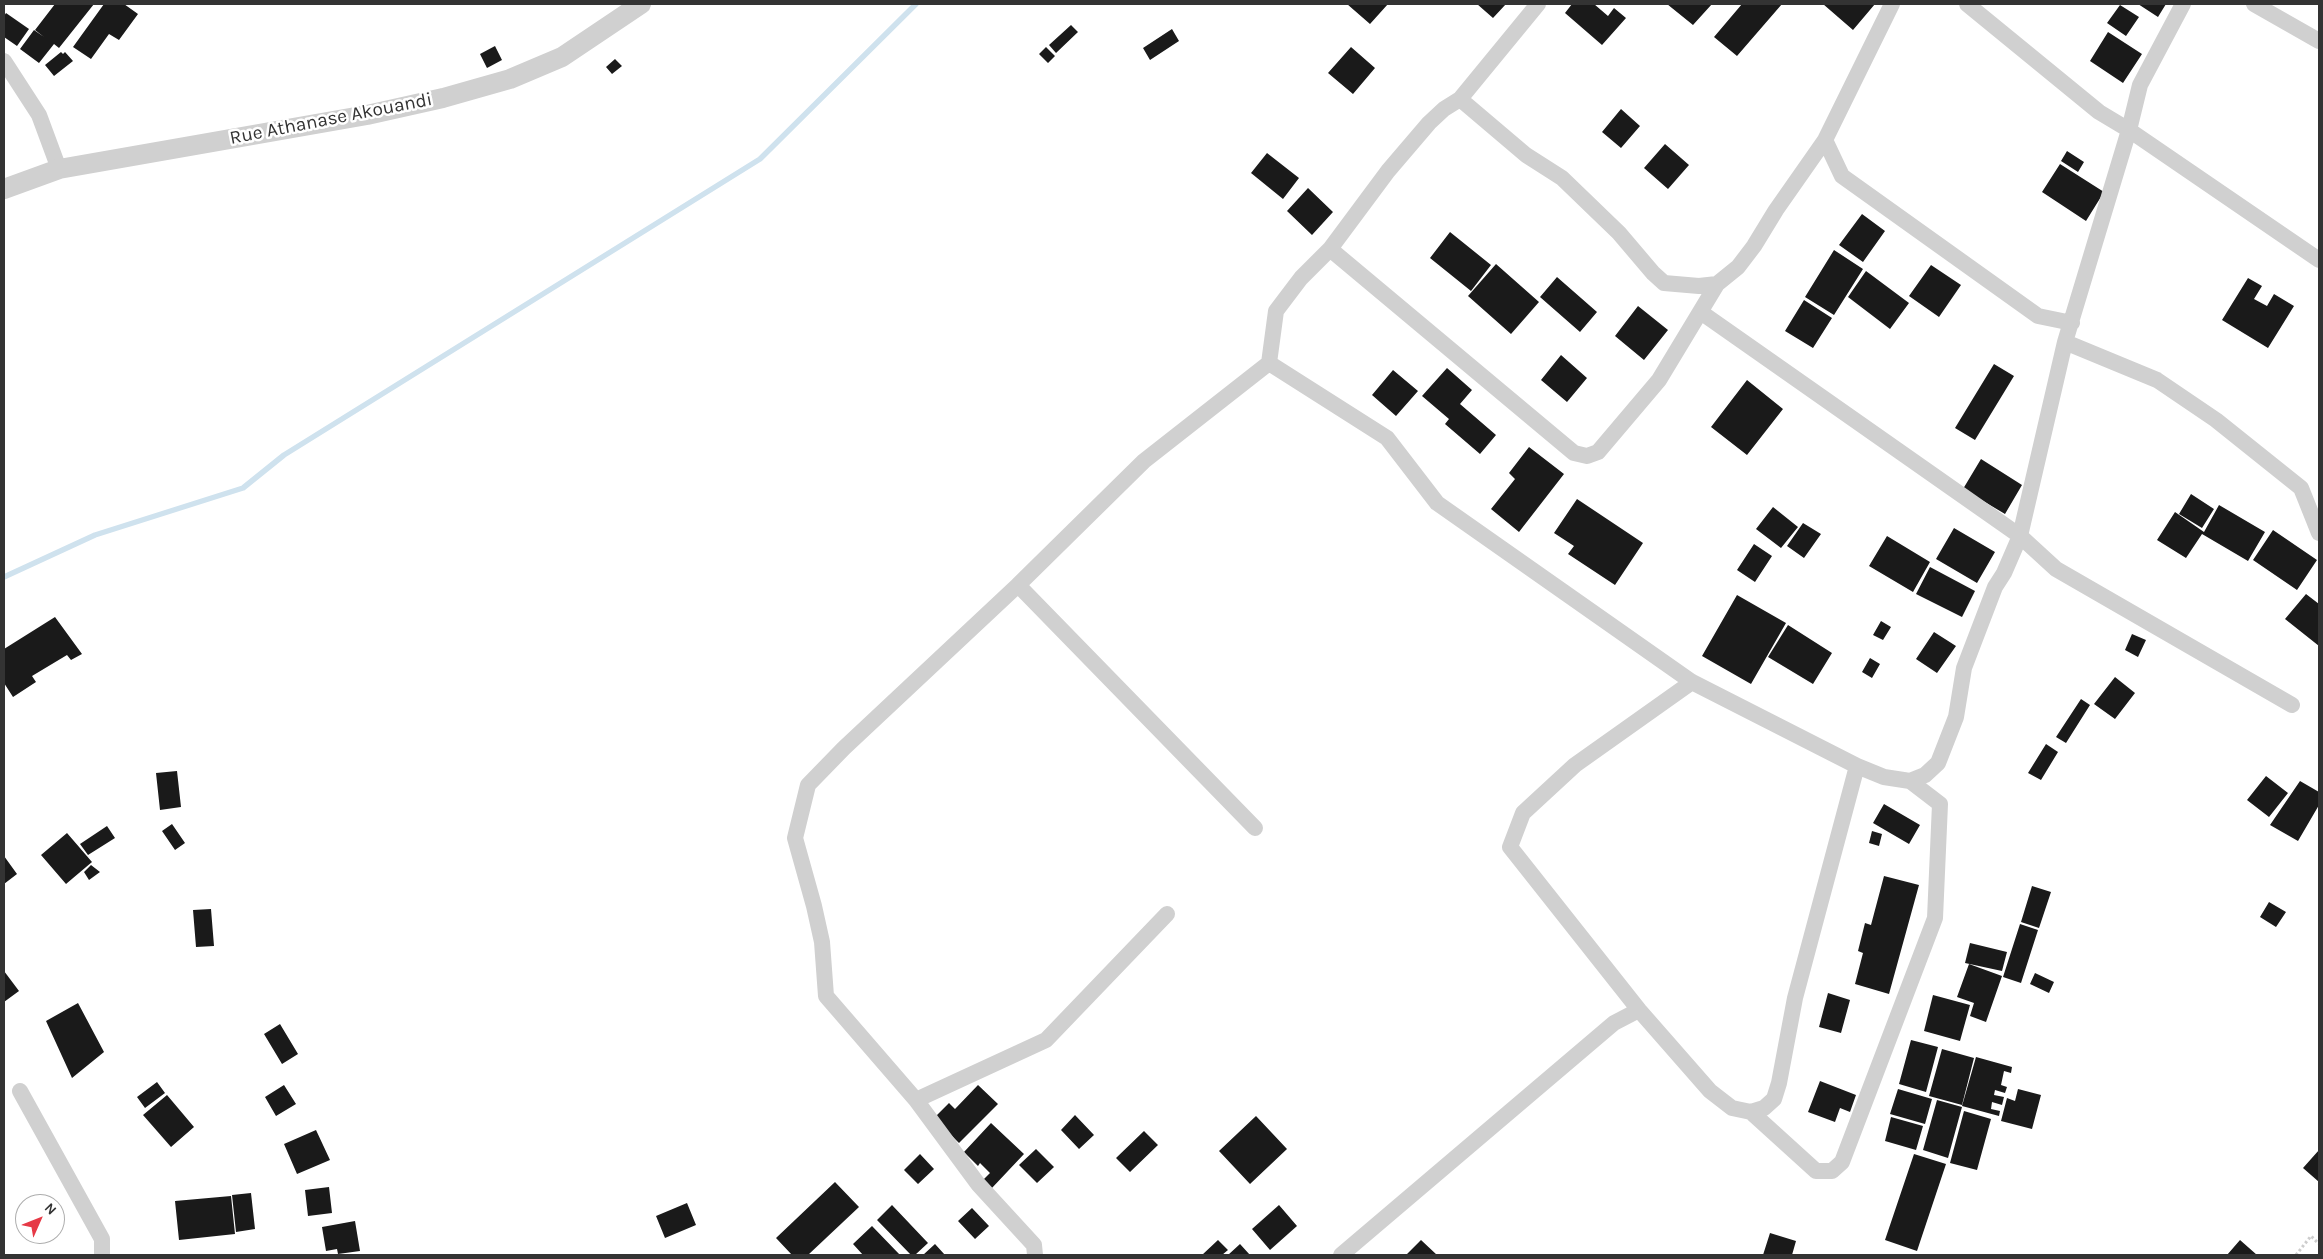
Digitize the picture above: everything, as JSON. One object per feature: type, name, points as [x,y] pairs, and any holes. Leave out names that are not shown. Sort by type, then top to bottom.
[{"type":"street","name":"Rue Athanase Akouandi","points":[[4,189],[58,169],[367,115],[443,98],[510,79],[562,57],[641,4]]},
{"type":"street","points":[[1036,1255],[1034,1245],[978,1184],[916,1100],[826,996],[822,942],[795,838],[808,785],[1018,585],[1144,461],[1269,363],[1276,310],[1301,278],[1330,249],[1388,170],[1444,109],[1460,99],[1538,4]]},
{"type":"street","points":[[1330,249],[1574,453],[1586,456],[1598,452],[1659,380],[1702,313],[1717,284],[1738,267],[1754,246],[1776,210],[1825,140],[1892,4]]},
{"type":"street","points":[[1967,4],[2100,112],[2319,260]]},
{"type":"street","points":[[1910,781],[1925,775],[1938,763],[1956,716],[1964,668],[1995,588],[2004,573],[2020,536],[2065,342],[2129,130],[2140,84],[2183,4]]},
{"type":"street","points":[[2254,4],[2319,41]]},
{"type":"street","points":[[4,61],[39,115],[58,169]]},
{"type":"street","points":[[1460,99],[1526,154],[1562,178],[1619,233],[1664,283],[1699,286],[1717,284]]},
{"type":"street","points":[[1825,140],[1842,176],[2038,316],[2072,323]]},
{"type":"street","points":[[1702,313],[2020,536],[2056,569],[2292,705]]},
{"type":"street","points":[[2065,342],[2157,380],[2216,420],[2301,488],[2319,533]]},
{"type":"street","points":[[1269,363],[1388,438],[1437,503],[1692,682],[1857,766],[1884,777],[1910,781],[1940,804],[1935,918],[1842,1162],[1832,1171],[1816,1171],[1751,1112]]},
{"type":"street","points":[[1018,585],[1254,828]]},
{"type":"street","points":[[1692,682],[1574,766],[1523,813],[1510,847],[1638,1010],[1710,1092],[1732,1108],[1751,1112],[1764,1108],[1774,1099],[1794,998],[1857,766]]},
{"type":"street","points":[[916,1100],[1046,1040],[1167,914]]},
{"type":"street","points":[[1341,1255],[1614,1023],[1638,1010]]},
{"type":"street","points":[[20,1091],[102,1239],[102,1255]]},
{"type":"path","points":[[2296,1255],[2311,1236],[2319,1244]]},
{"type":"building","points":[[55,4],[94,4],[59,48],[54,44],[39,63],[20,49],[34,30],[44,37],[35,30]]},
{"type":"building","points":[[104,4],[124,4],[138,14],[119,40],[109,34],[91,59],[73,47]]},
{"type":"building","points":[[1347,4],[1388,4],[1370,24]]},
{"type":"building","points":[[1477,4],[1506,4],[1493,18]]},
{"type":"building","points":[[1572,4],[1594,4],[1608,16],[1614,8],[1626,18],[1602,45],[1565,13]]},
{"type":"building","points":[[1667,4],[1712,4],[1693,25]]},
{"type":"building","points":[[1742,4],[1782,4],[1737,56],[1714,37]]},
{"type":"building","points":[[1823,4],[1875,4],[1853,30]]},
{"type":"building","points":[[2138,4],[2166,4],[2158,17]]},
{"type":"building","points":[[2120,5],[2139,17],[2126,36],[2107,23]]},
{"type":"building","points":[[6,13],[29,29],[17,46],[4,37],[4,16]]},
{"type":"building","points":[[1071,25],[1078,32],[1056,53],[1049,45]]},
{"type":"building","points":[[1172,29],[1179,41],[1150,60],[1143,48]]},
{"type":"building","points":[[2108,32],[2142,54],[2123,83],[2090,61]]},
{"type":"building","points":[[495,46],[502,60],[487,68],[480,54]]},
{"type":"building","points":[[1046,47],[1055,56],[1048,63],[1039,54]]},
{"type":"building","points":[[1351,47],[1375,68],[1353,94],[1328,73]]},
{"type":"building","points":[[61,52],[63,54],[65,52],[73,61],[54,76],[45,65]]},
{"type":"building","points":[[615,59],[622,66],[612,74],[606,67]]},
{"type":"building","points":[[1621,109],[1640,126],[1621,148],[1602,132]]},
{"type":"building","points":[[1665,144],[1689,165],[1668,189],[1644,168]]},
{"type":"building","points":[[2067,151],[2084,162],[2078,172],[2061,161]]},
{"type":"building","points":[[1267,153],[1299,178],[1283,199],[1251,173]]},
{"type":"building","points":[[2060,164],[2104,192],[2086,221],[2042,192]]},
{"type":"building","points":[[1308,188],[1333,212],[1312,235],[1287,211]]},
{"type":"building","points":[[1862,214],[1885,231],[1863,262],[1839,245]]},
{"type":"building","points":[[1450,232],[1491,265],[1471,291],[1430,258]]},
{"type":"building","points":[[1834,250],[1863,269],[1834,315],[1805,297]]},
{"type":"building","points":[[1496,264],[1539,302],[1511,334],[1468,296]]},
{"type":"building","points":[[1931,265],[1961,285],[1939,317],[1909,296]]},
{"type":"building","points":[[1866,271],[1909,303],[1890,329],[1848,297]]},
{"type":"building","points":[[1557,277],[1597,312],[1580,332],[1540,297]]},
{"type":"building","points":[[2248,278],[2262,286],[2254,299],[2267,306],[2274,294],[2294,306],[2268,348],[2222,320]]},
{"type":"building","points":[[1804,300],[1832,318],[1813,348],[1785,331]]},
{"type":"building","points":[[1638,306],[1668,330],[1644,360],[1615,336]]},
{"type":"building","points":[[1561,355],[1587,378],[1567,402],[1541,380]]},
{"type":"building","points":[[1994,364],[2014,376],[1975,440],[1955,428]]},
{"type":"building","points":[[1447,368],[1472,390],[1460,404],[1496,435],[1480,454],[1445,424],[1449,419],[1422,396]]},
{"type":"building","points":[[1393,370],[1418,391],[1396,416],[1372,395]]},
{"type":"building","points":[[1747,380],[1783,409],[1747,455],[1711,427]]},
{"type":"building","points":[[1529,447],[1564,474],[1519,532],[1491,509],[1515,479],[1509,473]]},
{"type":"building","points":[[1981,459],[2022,485],[2005,514],[1963,489]]},
{"type":"building","points":[[2191,494],[2214,509],[2202,528],[2179,514]]},
{"type":"building","points":[[1577,499],[1643,543],[1615,585],[1568,554],[1574,546],[1554,533]]},
{"type":"building","points":[[2219,505],[2265,532],[2248,561],[2202,534],[2186,558],[2157,540],[2175,512],[2204,532]]},
{"type":"building","points":[[1773,507],[1798,527],[1781,548],[1756,529]]},
{"type":"building","points":[[1803,523],[1821,534],[1804,558],[1787,546]]},
{"type":"building","points":[[1954,528],[1995,552],[1977,583],[1936,559]]},
{"type":"building","points":[[2273,530],[2317,560],[2297,590],[2253,560]]},
{"type":"building","points":[[1887,536],[1930,562],[1913,592],[1869,566]]},
{"type":"building","points":[[1754,544],[1772,556],[1755,582],[1737,570]]},
{"type":"building","points":[[1930,567],[1975,591],[1962,617],[1916,594]]},
{"type":"building","points":[[2306,594],[2319,604],[2319,646],[2285,619]]},
{"type":"building","points":[[1737,595],[1786,623],[1751,684],[1702,656]]},
{"type":"building","points":[[55,617],[82,654],[71,660],[67,655],[32,676],[36,682],[13,697],[4,683],[4,649]]},
{"type":"building","points":[[1881,621],[1891,627],[1883,640],[1873,635]]},
{"type":"building","points":[[1788,625],[1832,653],[1813,684],[1768,657]]},
{"type":"building","points":[[1934,632],[1956,646],[1937,673],[1916,659]]},
{"type":"building","points":[[2132,634],[2146,640],[2138,657],[2125,650]]},
{"type":"building","points":[[1870,658],[1880,664],[1872,678],[1862,672]]},
{"type":"building","points":[[2115,677],[2135,693],[2115,719],[2094,704]]},
{"type":"building","points":[[2081,699],[2090,705],[2066,743],[2056,737]]},
{"type":"building","points":[[2046,744],[2058,752],[2041,780],[2028,773]]},
{"type":"building","points":[[177,771],[181,807],[160,810],[156,773]]},
{"type":"building","points":[[2266,776],[2288,793],[2269,817],[2247,800]]},
{"type":"building","points":[[2300,781],[2319,792],[2319,805],[2298,841],[2270,825]]},
{"type":"building","points":[[1884,804],[1920,825],[1909,844],[1873,823]]},
{"type":"building","points":[[172,824],[185,843],[175,850],[162,831]]},
{"type":"building","points":[[107,826],[115,838],[88,855],[80,844]]},
{"type":"building","points":[[1872,831],[1882,834],[1879,846],[1869,843]]},
{"type":"building","points":[[67,833],[92,862],[66,884],[41,855]]},
{"type":"building","points":[[4,856],[17,874],[4,884]]},
{"type":"building","points":[[91,865],[100,872],[89,880],[84,872]]},
{"type":"building","points":[[1884,876],[1919,885],[1889,994],[1855,984],[1863,953],[1858,951],[1865,923],[1871,925]]},
{"type":"building","points":[[2032,886],[2051,892],[2039,928],[2021,922]]},
{"type":"building","points":[[2269,902],[2286,912],[2276,927],[2260,917]]},
{"type":"building","points":[[211,909],[214,946],[196,947],[193,910]]},
{"type":"building","points":[[2020,924],[2038,930],[2021,983],[2003,977]]},
{"type":"building","points":[[1970,943],[2007,952],[2002,971],[1965,963]]},
{"type":"building","points":[[1969,964],[2002,976],[1986,1022],[1970,1016],[1974,1003],[1957,997]]},
{"type":"building","points":[[4,971],[19,991],[4,1002]]},
{"type":"building","points":[[2035,973],[2054,982],[2049,993],[2030,984]]},
{"type":"building","points":[[1828,993],[1850,1000],[1841,1033],[1819,1027]]},
{"type":"building","points":[[1933,995],[1970,1005],[1960,1041],[1924,1031]]},
{"type":"building","points":[[78,1003],[104,1052],[72,1078],[46,1021]]},
{"type":"building","points":[[280,1024],[298,1054],[282,1064],[264,1034]]},
{"type":"building","points":[[1911,1040],[1938,1047],[1926,1092],[1899,1084]]},
{"type":"building","points":[[1942,1049],[1974,1058],[1962,1105],[1929,1096]]},
{"type":"building","points":[[1976,1057],[2012,1067],[2011,1073],[2004,1071],[2001,1085],[2007,1087],[2005,1093],[1995,1090],[1994,1095],[2004,1097],[2002,1105],[1992,1102],[1991,1109],[2000,1111],[1999,1116],[1962,1106]]},
{"type":"building","points":[[1820,1081],[1856,1095],[1850,1112],[1840,1108],[1835,1122],[1808,1112]]},
{"type":"building","points":[[157,1082],[165,1093],[145,1108],[137,1097]]},
{"type":"building","points":[[284,1085],[296,1104],[276,1116],[265,1097]]},
{"type":"building","points":[[978,1085],[998,1104],[959,1143],[934,1118],[949,1103],[955,1109]]},
{"type":"building","points":[[1898,1089],[1932,1099],[1925,1124],[1890,1114]]},
{"type":"building","points":[[2018,1089],[2041,1095],[2032,1129],[2001,1121],[2007,1098],[2015,1101]]},
{"type":"building","points":[[167,1095],[194,1127],[171,1147],[143,1115]]},
{"type":"building","points":[[1937,1100],[1962,1107],[1948,1158],[1923,1150]]},
{"type":"building","points":[[1964,1111],[1991,1119],[1977,1170],[1950,1163]]},
{"type":"building","points":[[1075,1115],[1094,1135],[1079,1149],[1061,1130]]},
{"type":"building","points":[[1256,1116],[1287,1149],[1250,1184],[1219,1151]]},
{"type":"building","points":[[1891,1117],[1923,1126],[1916,1150],[1885,1141]]},
{"type":"building","points":[[991,1123],[1024,1154],[991,1189],[982,1181],[990,1173],[980,1163],[978,1166],[964,1152]]},
{"type":"building","points":[[316,1130],[330,1160],[297,1174],[284,1144]]},
{"type":"building","points":[[1144,1131],[1158,1145],[1130,1172],[1116,1158]]},
{"type":"building","points":[[1036,1149],[1054,1167],[1037,1183],[1019,1165]]},
{"type":"building","points":[[2319,1150],[2319,1182],[2303,1168]]},
{"type":"building","points":[[920,1154],[934,1169],[918,1184],[904,1170]]},
{"type":"building","points":[[1914,1154],[1946,1164],[1917,1251],[1885,1240]]},
{"type":"building","points":[[835,1182],[859,1207],[808,1255],[792,1255],[776,1238]]},
{"type":"building","points":[[329,1187],[332,1213],[308,1216],[305,1190]]},
{"type":"building","points":[[251,1193],[255,1229],[236,1232],[232,1195]]},
{"type":"building","points":[[231,1196],[235,1234],[179,1240],[175,1201]]},
{"type":"building","points":[[687,1203],[696,1225],[665,1238],[656,1216]]},
{"type":"building","points":[[892,1205],[928,1243],[915,1255],[911,1255],[877,1220]]},
{"type":"building","points":[[1279,1205],[1297,1226],[1270,1250],[1252,1229]]},
{"type":"building","points":[[972,1208],[989,1226],[975,1239],[958,1221]]},
{"type":"building","points":[[355,1221],[360,1251],[338,1254],[337,1249],[326,1251],[322,1227]]},
{"type":"building","points":[[872,1226],[900,1255],[863,1255],[853,1244]]},
{"type":"building","points":[[1770,1233],[1796,1241],[1792,1255],[1763,1255]]},
{"type":"building","points":[[1218,1240],[1228,1250],[1222,1255],[1202,1255]]},
{"type":"building","points":[[1421,1240],[1437,1255],[1406,1255]]},
{"type":"building","points":[[2240,1240],[2257,1255],[2227,1255]]},
{"type":"building","points":[[935,1244],[945,1255],[923,1255]]},
{"type":"building","points":[[1240,1244],[1250,1255],[1228,1255]]},
{"type":"waterway","points":[[4,577],[95,535],[243,488],[284,455],[760,159],[916,4]]}]
